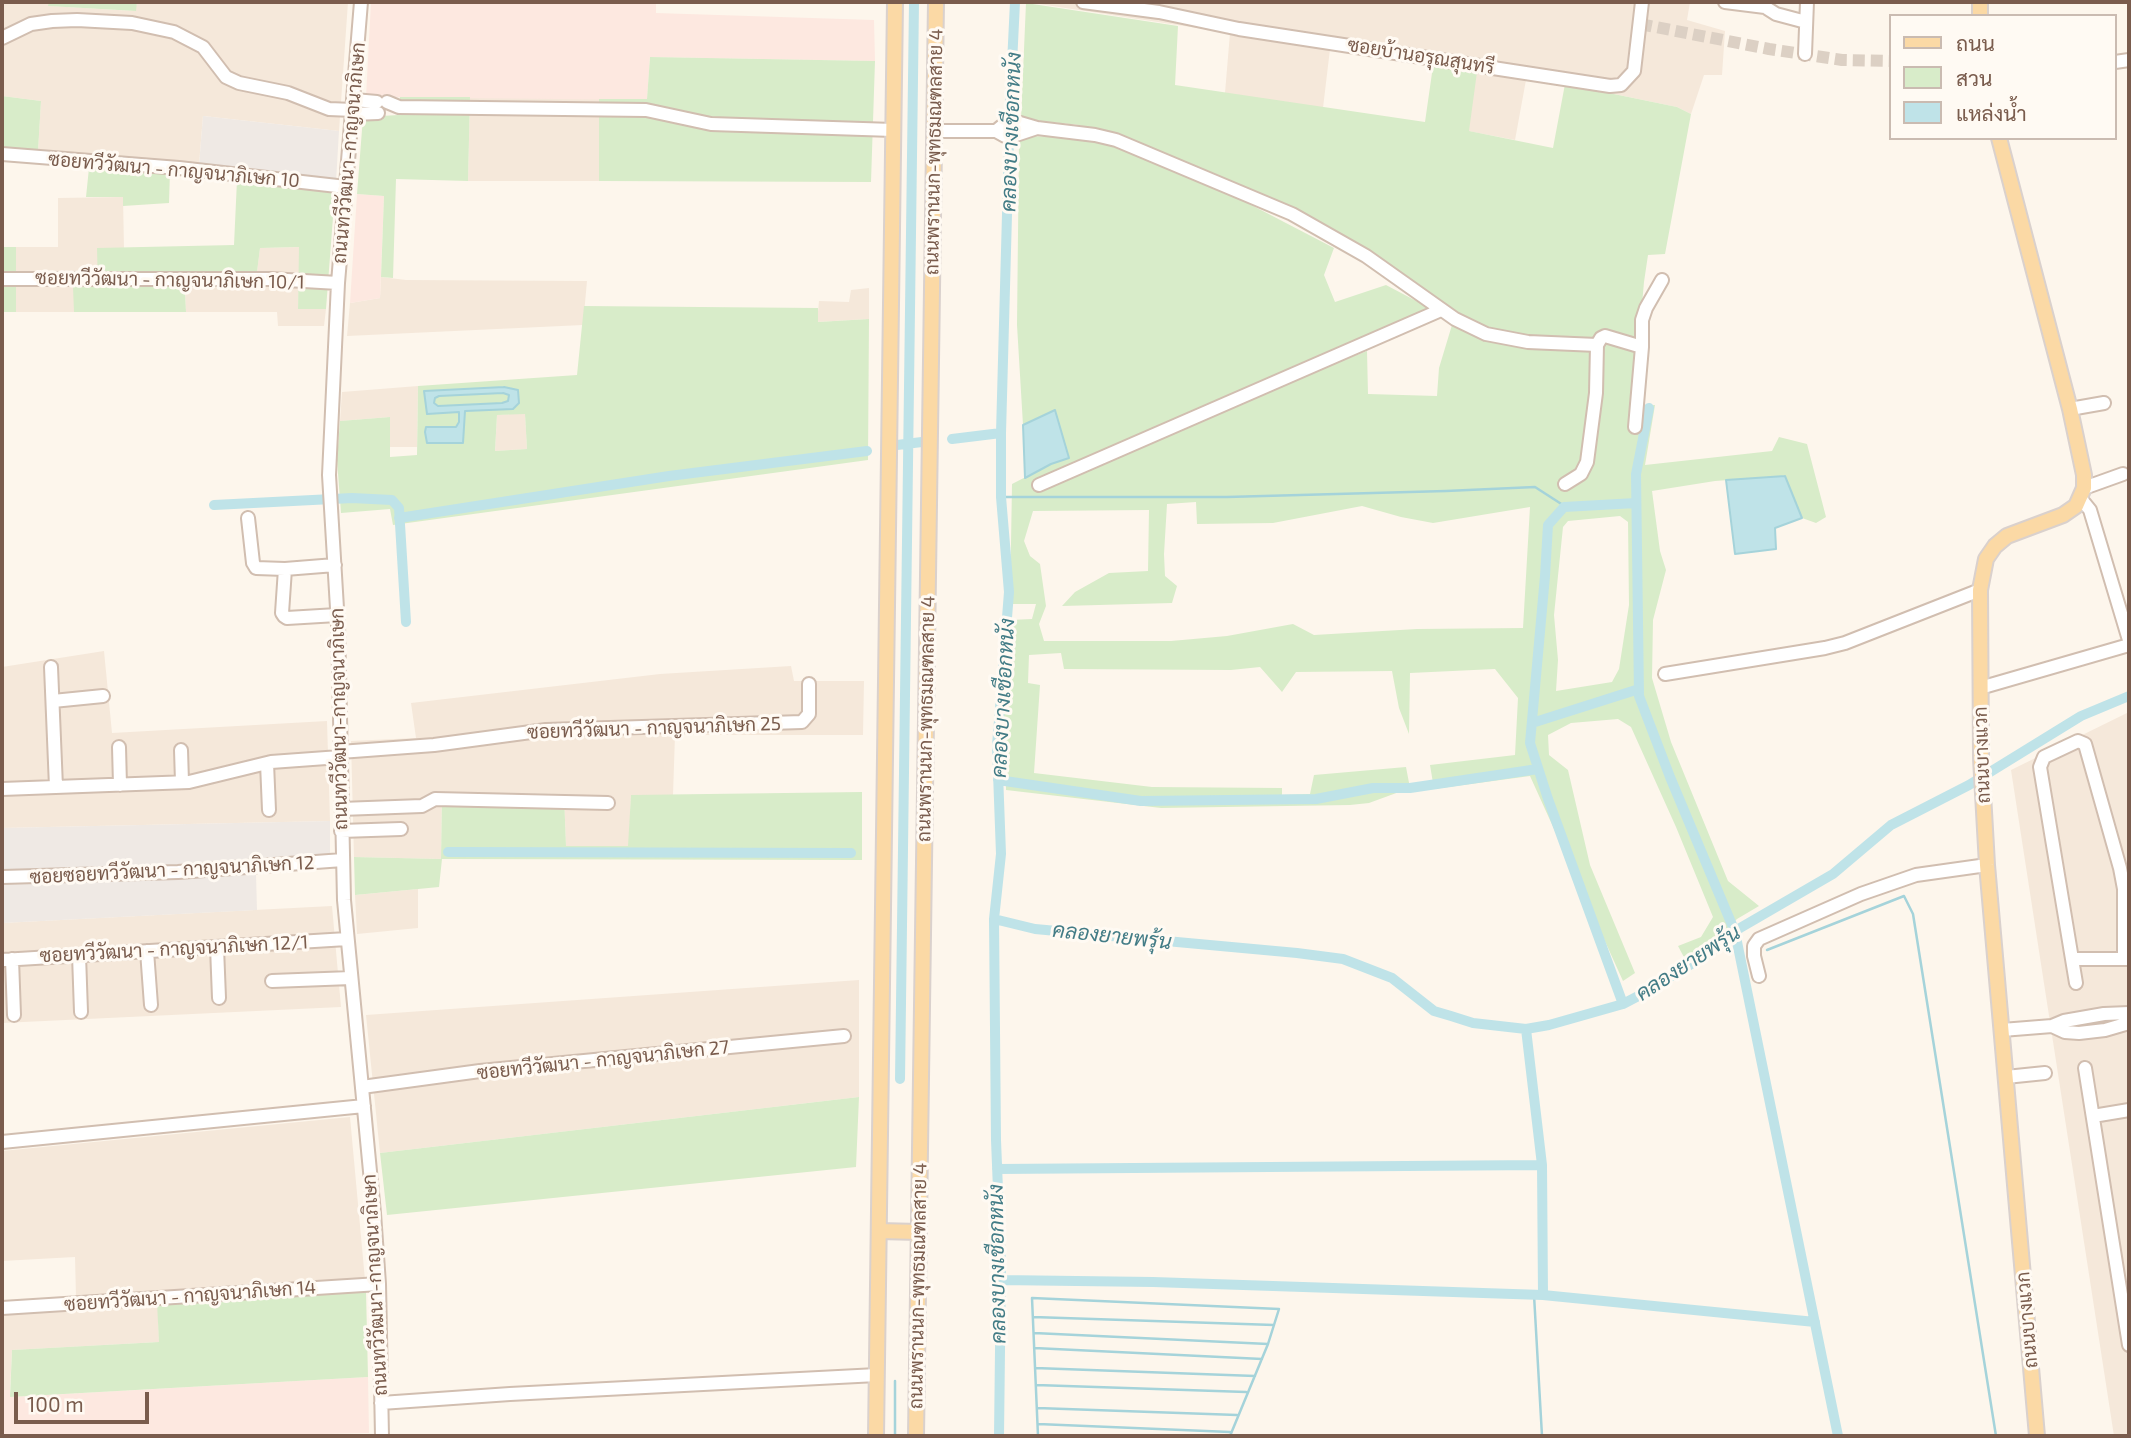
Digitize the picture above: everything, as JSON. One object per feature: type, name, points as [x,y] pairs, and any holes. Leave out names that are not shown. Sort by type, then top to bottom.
[{"type":"main road","name":"ถนนพรานนก-พุทธมณฑลสาย 4","points":[[876,1436],[895,2]]},
{"type":"main road","name":"ถนนพรานนก-พุทธมณฑลสาย 4","points":[[916,1436],[936,2]]},
{"type":"main road","points":[[2000,140],[2070,409],[2084,475],[2082,493]]},
{"type":"main road","name":"ถนนบางแวก","points":[[2037,1436],[1987,865],[1981,758],[1980,590],[1986,559],[1996,546],[2007,536],[2063,515],[2076,506],[2082,493]]},
{"type":"main road","points":[[879,1231],[919,1232]]},
{"type":"street","name":"ถนนทวีวัฒนา-กาญจนาภิเษก","points":[[361,2],[338,283],[329,480],[337,615],[342,860],[379,1284],[382,1436]]},
{"type":"street","name":"ซอยบ้านอรุณสุนทรี","points":[[1083,2],[1135,4],[1239,29],[1610,86],[1621,85],[1634,71],[1642,2]]},
{"type":"street","points":[[1725,2],[1765,7],[1776,14],[1806,22]]},
{"type":"street","points":[[1805,54],[1807,2]]},
{"type":"street","points":[[2,37],[31,24],[52,21],[143,25],[174,32],[203,47],[226,78],[288,93],[329,109],[386,107],[646,110],[711,124],[894,130]]},
{"type":"street","points":[[934,131],[1000,130],[1013,136],[1032,128],[1116,140],[1292,214],[1366,256],[1468,327],[1486,334],[1528,342],[1597,345]]},
{"type":"street","name":"ซอยทวีวัฒนา - กาญจนาภิเษก 10","points":[[2,155],[179,168],[346,187]]},
{"type":"street","name":"ซอยทวีวัฒนา - กาญจนาภิเษก 10/1","points":[[2,279],[270,279],[338,283]]},
{"type":"street","points":[[1635,427],[1642,320],[1646,307],[1662,280]]},
{"type":"street","points":[[1039,485],[1441,310]]},
{"type":"street","points":[[1565,484],[1581,474],[1587,462],[1596,393],[1597,345],[1601,338],[1613,337],[1642,347]]},
{"type":"street","points":[[2070,409],[2104,403]]},
{"type":"street","points":[[1980,688],[2129,643],[2090,510],[2082,493],[2123,474]]},
{"type":"street","points":[[248,518],[253,563],[256,568],[335,565]]},
{"type":"street","points":[[285,569],[284,616],[337,615]]},
{"type":"street","points":[[1665,674],[1836,645],[1980,590]]},
{"type":"street","points":[[51,667],[57,788]]},
{"type":"street","name":"ซอยทวีวัฒนา - กาญจนาภิเษก 25","points":[[340,755],[434,746],[546,730],[803,722],[809,714],[809,684]]},
{"type":"street","points":[[53,701],[103,696]]},
{"type":"street","points":[[2072,959],[2127,959],[2124,889],[2120,868],[2085,744],[2078,741],[2044,757],[2040,767],[2072,959],[2076,983]]},
{"type":"street","points":[[119,747],[120,785]]},
{"type":"street","points":[[181,750],[182,782]]},
{"type":"street","points":[[2,789],[182,782],[267,763],[340,755]]},
{"type":"street","points":[[267,763],[269,810]]},
{"type":"street","points":[[341,809],[422,806],[435,799],[608,803]]},
{"type":"street","points":[[341,831],[401,829]]},
{"type":"street","name":"ซอยซอยทวีวัฒนา - กาญจนาภิเษก 12","points":[[2,877],[187,871],[342,860]]},
{"type":"street","points":[[1759,976],[1754,956],[1759,939],[1861,894],[1916,875],[1987,865]]},
{"type":"street","name":"ซอยทวีวัฒนา - กาญจนาภิเษก 12/1","points":[[7,959],[347,939]]},
{"type":"street","points":[[217,947],[219,998]]},
{"type":"street","points":[[147,951],[151,1005]]},
{"type":"street","points":[[79,955],[81,1012]]},
{"type":"street","points":[[7,959],[14,1015]]},
{"type":"street","points":[[272,981],[351,978]]},
{"type":"street","points":[[2002,1030],[2052,1026],[2064,1021],[2104,1014],[2129,1013]]},
{"type":"street","points":[[2104,1014],[2105,1030]]},
{"type":"street","points":[[2052,1026],[2065,1032],[2079,1033],[2105,1030],[2129,1023]]},
{"type":"street","name":"ซอยทวีวัฒนา - กาญจนาภิเษก 27","points":[[362,1087],[480,1071],[844,1036]]},
{"type":"street","points":[[2085,1068],[2129,1345]]},
{"type":"street","points":[[2006,1077],[2045,1073]]},
{"type":"street","points":[[2,1142],[364,1106]]},
{"type":"street","points":[[2093,1116],[2129,1110]]},
{"type":"street","name":"ซอยทวีวัฒนา - กาญจนาภิเษก 14","points":[[2,1308],[379,1284]]},
{"type":"street","points":[[381,1403],[877,1375]]},
{"type":"shaded area","points":[[2,2],[49,2],[49,6],[135,11],[137,2],[348,2],[339,131],[203,116],[199,165],[38,151],[41,101],[2,96]]},
{"type":"shaded area","points":[[371,2],[656,2],[656,13],[874,20],[875,61],[650,57],[647,100],[366,97]]},
{"type":"shaded area","points":[[1026,2],[1690,2],[1687,20],[1725,31],[1722,75],[1704,75],[1691,114],[1677,107],[1565,84],[1526,80],[1515,140],[1468,131],[1476,72],[1330,49],[1323,108],[1225,93],[1230,33]]},
{"type":"shaded area","points":[[470,97],[599,99],[599,181],[468,181]]},
{"type":"shaded area","points":[[203,116],[339,131],[336,182],[199,165]]},
{"type":"shaded area","points":[[357,194],[384,196],[380,298],[350,303]]},
{"type":"shaded area","points":[[123,197],[124,249],[98,248],[99,287],[74,287],[74,312],[16,312],[16,247],[58,247],[58,198]]},
{"type":"shaded area","points":[[300,247],[298,309],[326,309],[324,326],[278,326],[277,312],[186,312],[184,272],[257,272],[260,248]]},
{"type":"shaded area","points":[[381,277],[406,280],[587,281],[583,325],[347,336],[350,303],[380,298]]},
{"type":"shaded area","points":[[869,288],[869,319],[817,322],[819,301],[849,302],[851,290]]},
{"type":"shaded area","points":[[418,386],[417,447],[390,447],[390,417],[340,421],[342,392]]},
{"type":"shaded area","points":[[525,413],[527,449],[495,451],[497,415]]},
{"type":"shaded area","points":[[104,651],[112,733],[327,721],[330,821],[2,828],[2,667]]},
{"type":"shaded area","points":[[791,666],[794,681],[864,681],[863,735],[675,735],[673,795],[631,795],[629,846],[566,846],[564,794],[446,793],[442,794],[441,859],[354,857],[351,741],[416,738],[411,703],[660,674]]},
{"type":"shaded area","points":[[2129,712],[2129,1436],[2114,1436],[2011,770]]},
{"type":"shaded area","points":[[330,821],[330,868],[256,874],[257,910],[2,923],[2,828]]},
{"type":"shaded area","points":[[418,889],[418,928],[357,934],[355,895]]},
{"type":"shaded area","points":[[332,906],[341,1007],[2,1023],[2,923]]},
{"type":"shaded area","points":[[859,980],[859,1097],[380,1153],[366,1015]]},
{"type":"shaded area","points":[[350,1117],[366,1291],[158,1303],[159,1342],[12,1350],[10,1390],[2,1390],[2,1303],[76,1297],[75,1257],[2,1261],[2,1151]]},
{"type":"shaded area","points":[[368,1377],[369,1433],[2,1436],[2,1390],[10,1390],[11,1397]]},
{"type":"green space","points":[[49,2],[137,2],[136,11],[48,6]]},
{"type":"green space","points":[[1026,3],[1178,26],[1175,85],[1425,122],[1433,66],[1477,72],[1469,131],[1553,148],[1565,84],[1677,107],[1691,114],[1665,254],[1648,255],[1644,282],[1633,406],[1655,405],[1645,465],[1772,451],[1779,437],[1807,444],[1826,517],[1816,523],[1802,518],[1785,476],[1715,481],[1652,491],[1660,551],[1666,570],[1653,620],[1652,678],[1671,742],[1728,881],[1759,906],[1737,919],[1715,941],[1686,961],[1678,946],[1701,937],[1713,917],[1631,727],[1618,719],[1571,723],[1548,735],[1549,755],[1568,770],[1590,865],[1635,973],[1623,981],[1530,776],[1434,789],[1430,765],[1515,755],[1518,698],[1495,669],[1410,673],[1409,734],[1399,708],[1392,671],[1296,672],[1282,692],[1260,667],[1231,670],[1064,669],[1061,653],[1029,655],[1028,683],[1040,685],[1034,773],[1152,787],[1282,788],[1282,795],[1310,794],[1314,775],[1406,767],[1410,788],[1369,803],[1350,805],[1161,808],[1006,790],[1006,776],[1000,772],[1010,620],[1032,619],[1036,604],[1010,604],[1012,484],[1069,458],[1055,411],[1023,425],[1017,325],[1019,142],[1032,136],[1094,139],[1127,149],[1209,183],[1334,248],[1324,275],[1335,302],[1386,285],[1422,304],[1279,202],[1154,149],[1079,125],[1021,119]],"holes":[[[1429,309],[1452,325],[1439,368],[1437,396],[1368,394],[1367,351],[1296,379]],[[1196,502],[1197,524],[1273,523],[1362,506],[1433,523],[1530,507],[1523,628],[1417,629],[1314,635],[1293,624],[1227,636],[1171,641],[1044,641],[1039,624],[1046,606],[1040,564],[1030,556],[1024,541],[1033,511],[1149,510],[1148,571],[1109,573],[1075,592],[1062,606],[1172,603],[1177,586],[1165,576],[1167,504]],[[1620,516],[1628,522],[1629,605],[1619,669],[1612,682],[1556,691],[1558,660],[1554,615],[1563,527],[1568,521]]]},
{"type":"green space","points":[[650,57],[875,61],[871,182],[599,181],[599,99],[647,99]]},
{"type":"green space","points":[[2,96],[41,101],[38,151],[2,148]]},
{"type":"green space","points":[[400,97],[470,97],[468,181],[396,179],[393,278],[381,277],[384,196],[357,194],[363,117],[399,115]]},
{"type":"green space","points":[[89,168],[170,171],[169,203],[123,206],[123,197],[86,197]]},
{"type":"green space","points":[[237,180],[335,191],[326,309],[298,309],[299,247],[260,248],[257,272],[184,272],[186,312],[74,312],[73,287],[98,287],[97,248],[234,245]]},
{"type":"green space","points":[[2,247],[16,247],[16,312],[2,312]]},
{"type":"green space","points":[[584,306],[818,308],[818,322],[869,319],[868,460],[393,525],[390,509],[341,513],[337,460],[340,421],[390,417],[390,457],[417,455],[418,386],[577,375]],"holes":[[[518,390],[513,409],[465,411],[462,443],[427,443],[427,427],[456,427],[459,411],[427,414],[425,391]],[[525,414],[527,449],[495,451],[497,415]]]},
{"type":"green space","points":[[509,395],[508,401],[502,403],[438,406],[435,403],[435,398],[439,396]]},
{"type":"green space","points":[[862,792],[862,860],[442,859],[439,887],[355,895],[354,857],[441,859],[442,794],[564,794],[566,846],[628,846],[631,795]]},
{"type":"green space","points":[[859,1097],[856,1167],[387,1215],[380,1153]]},
{"type":"green space","points":[[366,1291],[368,1377],[10,1397],[12,1350],[159,1342],[157,1303]]},
{"type":"water","points":[[504,387],[518,390],[519,403],[513,409],[465,411],[463,443],[427,443],[426,427],[456,427],[459,412],[427,414],[424,391]],"holes":[[[509,395],[508,401],[502,403],[438,406],[434,403],[439,396]]]},
{"type":"water","points":[[1055,410],[1069,458],[1025,478],[1023,425]]},
{"type":"water","points":[[1785,476],[1802,518],[1775,528],[1776,549],[1735,554],[1726,480]]},
{"type":"waterway","points":[[900,1079],[914,2]]},
{"type":"waterway","name":"คลองบางเชือกหนัง","points":[[999,1436],[1001,1265],[996,1140],[994,919],[1001,854],[997,746],[1009,592],[1001,497],[1001,433],[1015,2]]},
{"type":"waterway","points":[[1649,408],[1636,474],[1639,696],[1735,932],[1838,1436]]},
{"type":"waterway","points":[[952,439],[1001,433]]},
{"type":"waterway","points":[[897,445],[922,442]]},
{"type":"waterway","points":[[399,518],[669,476],[867,451]]},
{"type":"waterway","points":[[1001,497],[1227,497],[1535,487],[1566,507]]},
{"type":"waterway","points":[[214,505],[352,498],[392,500],[399,508],[406,622]]},
{"type":"waterway","points":[[1623,1004],[1530,743],[1548,525],[1564,507],[1636,503]]},
{"type":"waterway","points":[[1532,723],[1639,689]]},
{"type":"waterway","name":"คลองยายพรุ้น","points":[[994,919],[1035,929],[1343,959],[1392,978],[1434,1011],[1473,1023],[1526,1029],[1549,1025],[1623,1004],[1644,993],[1711,952],[1740,928],[1833,874],[1891,825],[1969,785],[2081,716],[2129,696]]},
{"type":"waterway","points":[[998,780],[1141,801],[1316,799],[1373,788],[1410,788],[1538,769]]},
{"type":"waterway","points":[[448,852],[851,853]]},
{"type":"waterway","points":[[1767,950],[1904,896],[1913,914],[1996,1436]]},
{"type":"waterway","points":[[1526,1029],[1542,1165],[1543,1295]]},
{"type":"waterway","points":[[997,1169],[1542,1165]]},
{"type":"waterway","points":[[1000,1280],[1153,1282],[1543,1295],[1815,1322]]},
{"type":"waterway","points":[[1534,1295],[1542,1436]]},
{"type":"waterway","points":[[1038,1436],[1032,1298],[1279,1309],[1268,1344],[1230,1436]]},
{"type":"waterway","points":[[1033,1317],[1274,1325]]},
{"type":"waterway","points":[[1034,1333],[1268,1344]]},
{"type":"waterway","points":[[1034,1348],[1262,1359]]},
{"type":"waterway","points":[[1035,1368],[1255,1376]]},
{"type":"waterway","points":[[895,1381],[895,1436]]},
{"type":"waterway","points":[[1036,1385],[1246,1392]]},
{"type":"waterway","points":[[1037,1408],[1237,1415]]},
{"type":"waterway","points":[[1038,1424],[1230,1432]]},
{"type":"tunnel","points":[[1640,24],[1842,60],[1890,61]]}]
